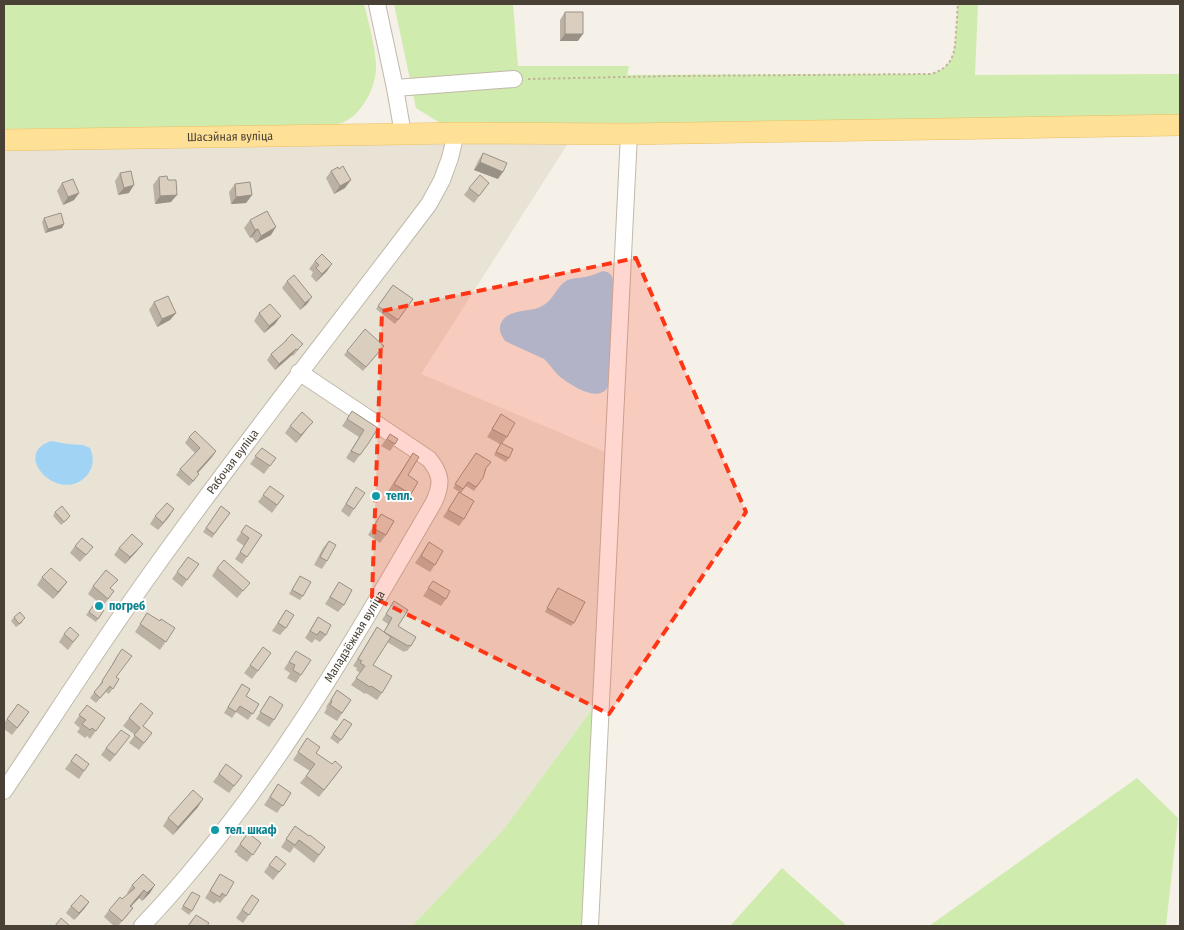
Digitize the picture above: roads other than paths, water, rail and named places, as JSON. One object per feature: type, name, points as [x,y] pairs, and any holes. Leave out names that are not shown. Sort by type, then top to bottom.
[{"type":"main road","name":"Шасэйная вуліца","points":[[4,140],[456,132],[629,134],[1180,125]]},
{"type":"street","points":[[377,4],[395,88],[402,134]]},
{"type":"street","points":[[395,88],[514,79]]},
{"type":"street","name":"Рабочая вуліца","points":[[4,791],[153,570],[299,372],[429,204],[445,172],[456,132]]},
{"type":"street","points":[[590,926],[629,134]]},
{"type":"street","name":"Маладзёжная вуліца","points":[[142,926],[207,853],[248,800],[284,748],[368,615],[439,491],[440,479],[436,468],[429,460],[299,372]]},
{"type":"water","points":[[603,271],[610,274],[613,280],[610,380],[607,388],[597,394],[575,387],[560,377],[544,359],[505,341],[501,335],[500,328],[504,318],[509,315],[546,304],[566,281],[587,277]]},
{"type":"water","points":[[51,441],[83,445],[90,448],[93,461],[88,474],[77,483],[65,485],[54,482],[44,475],[37,466],[35,457],[39,448]]},
{"type":"place","name":"тепл.","points":[[376,496]]},
{"type":"place","name":"погреб","points":[[99,606]]},
{"type":"place","name":"тел. шкаф","points":[[215,830]]}]
